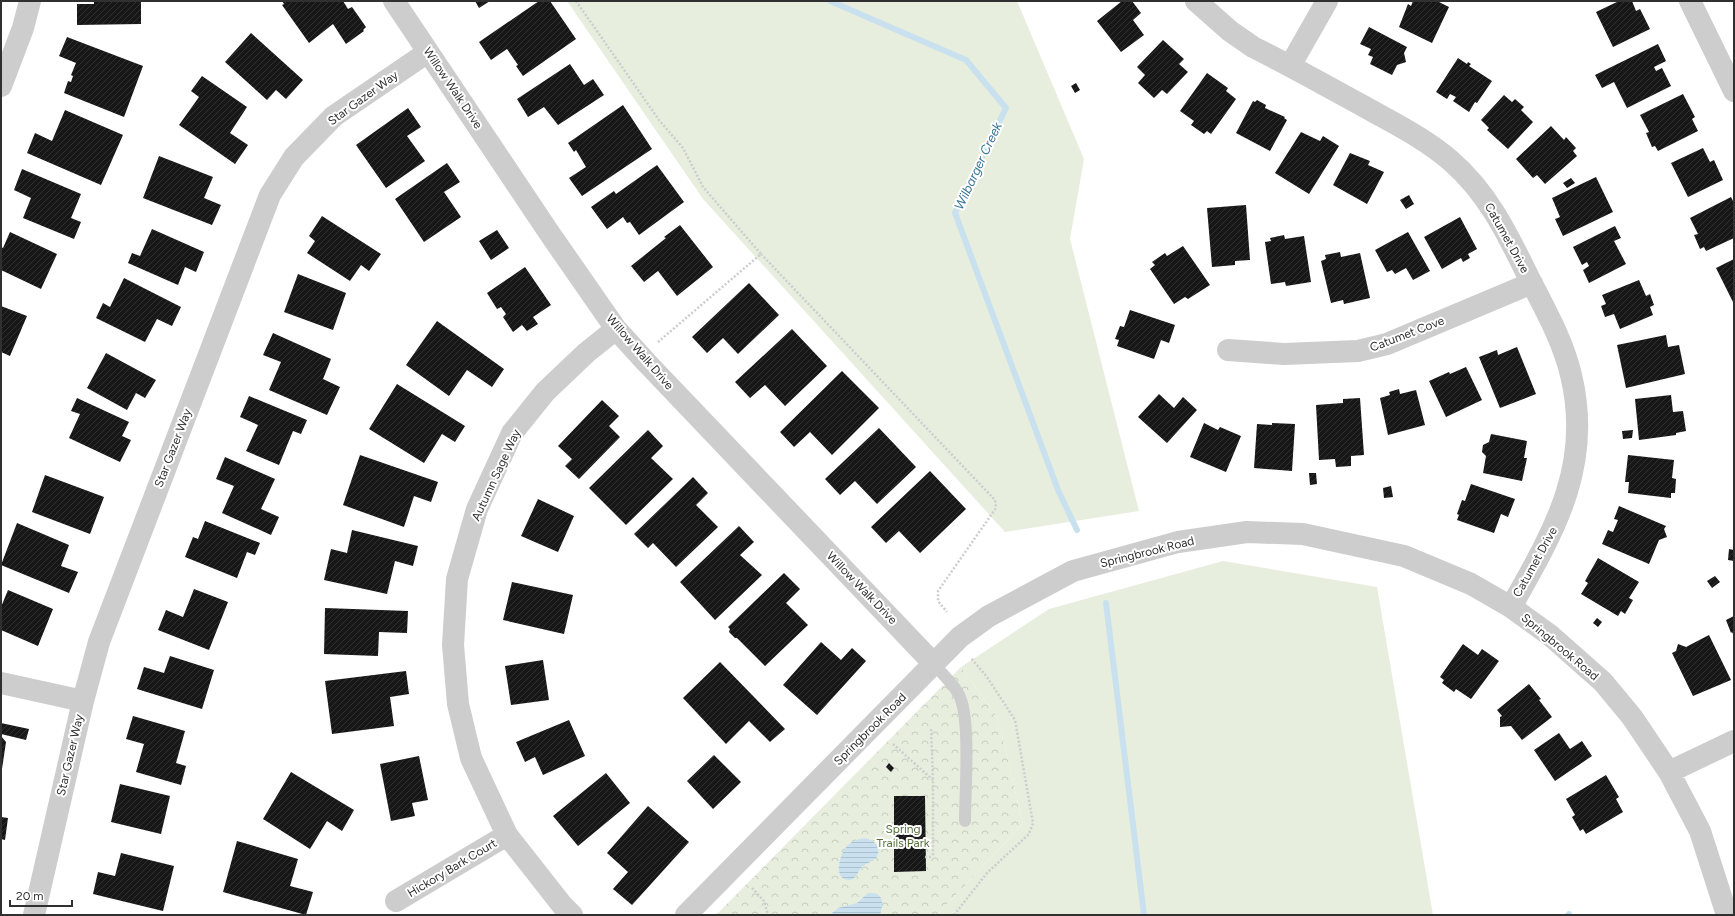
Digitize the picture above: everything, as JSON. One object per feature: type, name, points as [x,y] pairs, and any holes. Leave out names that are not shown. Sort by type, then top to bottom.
[{"type":"street","points":[[1,86],[23,28],[30,1]]},
{"type":"street","name":"Willow Walk Drive","points":[[394,1],[550,234],[616,329],[651,368],[934,664]]},
{"type":"street","name":"Catumet Drive","points":[[1196,1],[1202,8],[1236,35],[1254,47],[1411,132],[1451,161],[1484,196],[1509,236],[1560,342],[1571,374],[1576,400],[1574,467],[1568,492],[1556,526],[1511,606]]},
{"type":"street","points":[[1290,66],[1327,1]]},
{"type":"street","points":[[1690,1],[1734,91]]},
{"type":"street","name":"Star Gazer Way","points":[[34,915],[83,701],[99,642],[270,195],[294,157],[334,116],[428,52]]},
{"type":"street","name":"Catumet Cove","points":[[1228,350],[1284,354],[1326,354],[1358,351],[1387,344],[1532,283]]},
{"type":"street","name":"Autumn Sage Way","points":[[572,915],[562,905],[507,835],[471,758],[458,704],[453,645],[457,579],[477,509],[512,433],[545,392],[586,353],[616,329]]},
{"type":"street","name":"Springbrook Road","points":[[686,915],[960,637],[989,616],[1073,572],[1178,542],[1247,532],[1303,534],[1404,556],[1471,584],[1511,606],[1551,636],[1602,682],[1632,717],[1669,772],[1700,831],[1727,915]]},
{"type":"street","points":[[1,683],[83,701]]},
{"type":"street","points":[[1669,772],[1734,741]]},
{"type":"street","name":"Hickory Bark Court","points":[[396,901],[507,835]]},
{"type":"lane","points":[[934,664],[959,694],[963,707],[965,821]]},
{"type":"path","points":[[576,1],[659,120],[683,148],[703,187],[761,254],[995,500],[996,508],[938,591],[938,601],[947,612]]},
{"type":"path","points":[[658,342],[761,254]]},
{"type":"path","points":[[954,915],[988,873],[1029,834],[1033,823],[1015,720],[987,677],[971,658]]},
{"type":"path","points":[[925,857],[930,857],[933,854],[931,728]]},
{"type":"path","points":[[893,744],[933,780]]},
{"type":"path","points":[[752,888],[764,901],[768,915]]},
{"type":"green space","points":[[567,1],[1017,1],[1084,159],[1070,239],[1139,511],[1005,532],[703,199]]},
{"type":"green space","points":[[1223,561],[1377,587],[1433,915],[937,915],[1023,824],[998,718],[961,667],[1049,609]]},
{"type":"green space","name":"Spring Trails Park","points":[[961,667],[998,718],[1023,824],[937,915],[716,915]]},
{"type":"water","points":[[865,838],[872,841],[878,848],[876,858],[863,866],[853,879],[849,880],[844,878],[840,875],[839,864],[845,848],[856,840]]},
{"type":"water","points":[[868,893],[877,894],[882,899],[880,915],[830,915],[838,908],[857,903]]},
{"type":"building","points":[[94,1],[141,1],[141,24],[77,25],[77,4],[94,4]]},
{"type":"building","points":[[282,1],[343,1],[348,9],[352,7],[366,27],[363,30],[364,31],[346,44],[333,24],[309,43],[282,5],[284,4]]},
{"type":"building","points":[[475,1],[490,1],[479,8]]},
{"type":"building","points":[[539,1],[550,1],[576,39],[523,76],[516,66],[518,65],[507,49],[491,60],[479,42]]},
{"type":"building","points":[[1122,1],[1132,1],[1141,13],[1133,20],[1144,35],[1121,52],[1097,21]]},
{"type":"building","points":[[1413,1],[1437,1],[1449,7],[1432,43],[1399,27],[1408,4],[1411,6]]},
{"type":"building","points":[[1619,1],[1632,1],[1636,11],[1640,9],[1650,29],[1613,47],[1596,12]]},
{"type":"building","points":[[1369,27],[1407,47],[1404,53],[1406,62],[1397,65],[1392,75],[1370,64],[1373,57],[1368,55],[1371,49],[1360,44]]},
{"type":"building","points":[[251,33],[303,80],[286,99],[276,90],[267,100],[225,62]]},
{"type":"building","points":[[67,37],[143,66],[124,117],[64,93],[68,81],[71,82],[73,76],[71,75],[76,63],[59,56]]},
{"type":"building","points":[[1163,40],[1184,59],[1179,64],[1188,72],[1167,94],[1162,90],[1154,98],[1138,83],[1145,75],[1137,67]]},
{"type":"building","points":[[1658,44],[1666,61],[1654,67],[1656,71],[1662,68],[1671,86],[1627,108],[1614,82],[1602,88],[1595,75]]},
{"type":"building","points":[[1458,58],[1467,64],[1468,62],[1471,64],[1469,66],[1492,81],[1469,112],[1453,101],[1456,97],[1450,94],[1447,99],[1436,92]]},
{"type":"building","points":[[570,64],[584,85],[593,79],[604,95],[558,125],[544,107],[528,117],[517,99]]},
{"type":"building","points":[[1207,73],[1228,88],[1226,91],[1236,99],[1211,134],[1207,131],[1204,134],[1191,125],[1194,121],[1180,111]]},
{"type":"building","points":[[202,76],[247,107],[230,133],[248,145],[235,164],[179,125],[199,97],[191,91]]},
{"type":"building","points":[[1076,83],[1080,90],[1075,93],[1071,86]]},
{"type":"building","points":[[1683,94],[1695,117],[1692,119],[1698,131],[1658,151],[1655,146],[1652,147],[1646,133],[1649,132],[1640,115]]},
{"type":"building","points":[[1504,95],[1512,102],[1515,99],[1524,107],[1521,110],[1533,122],[1508,149],[1487,130],[1489,128],[1481,120]]},
{"type":"building","points":[[1257,100],[1266,105],[1265,108],[1285,117],[1284,118],[1287,120],[1270,151],[1236,133],[1253,101],[1255,102]]},
{"type":"building","points":[[623,105],[652,149],[582,196],[569,178],[586,167],[576,150],[574,152],[568,143]]},
{"type":"building","points":[[408,108],[421,127],[407,136],[425,161],[386,188],[356,145]]},
{"type":"building","points":[[65,110],[123,135],[101,185],[27,153],[35,133],[52,141]]},
{"type":"building","points":[[1551,126],[1564,140],[1566,137],[1576,148],[1573,151],[1577,156],[1545,184],[1537,175],[1533,178],[1516,159]]},
{"type":"building","points":[[1301,132],[1320,141],[1323,136],[1339,146],[1309,194],[1275,173]]},
{"type":"building","points":[[1703,148],[1710,162],[1714,160],[1723,180],[1688,197],[1671,163]]},
{"type":"building","points":[[1350,153],[1370,161],[1368,165],[1384,172],[1367,204],[1333,185]]},
{"type":"building","points":[[159,156],[213,177],[204,198],[221,205],[212,225],[143,198]]},
{"type":"building","points":[[447,163],[460,182],[444,192],[461,217],[424,242],[395,199]]},
{"type":"building","points":[[657,165],[684,202],[639,235],[630,222],[627,223],[623,217],[607,229],[591,207],[614,191],[616,194]]},
{"type":"building","points":[[22,169],[81,194],[71,218],[81,222],[74,239],[23,218],[31,198],[14,190]]},
{"type":"building","points":[[1596,177],[1613,212],[1563,236],[1555,219],[1560,217],[1552,198]]},
{"type":"building","points":[[1571,178],[1575,183],[1567,188],[1563,183]]},
{"type":"building","points":[[1409,195],[1414,204],[1406,209],[1400,200]]},
{"type":"building","points":[[1731,197],[1734,203],[1734,238],[1706,251],[1704,247],[1700,249],[1694,235],[1698,234],[1690,218]]},
{"type":"building","points":[[1246,205],[1250,260],[1235,261],[1235,265],[1212,267],[1207,208]]},
{"type":"building","points":[[322,216],[381,254],[369,271],[361,265],[350,281],[307,253],[315,241],[309,236]]},
{"type":"building","points":[[1460,217],[1477,249],[1468,254],[1470,258],[1463,262],[1461,258],[1442,269],[1424,237]]},
{"type":"building","points":[[680,225],[713,267],[677,296],[658,271],[644,282],[631,266]]},
{"type":"building","points":[[1615,226],[1621,238],[1614,241],[1626,264],[1589,283],[1583,270],[1589,266],[1587,262],[1582,265],[1573,247]]},
{"type":"building","points":[[152,229],[204,252],[196,272],[185,267],[178,285],[128,263],[132,253],[140,256]]},
{"type":"building","points":[[497,230],[509,248],[491,260],[479,241]]},
{"type":"building","points":[[10,232],[57,254],[41,289],[1,270],[1,247],[3,248]]},
{"type":"building","points":[[1408,232],[1430,271],[1413,280],[1406,268],[1395,274],[1392,270],[1387,272],[1375,250]]},
{"type":"building","points":[[1284,235],[1285,239],[1304,236],[1311,282],[1286,286],[1285,282],[1271,284],[1265,242],[1271,241],[1270,238]]},
{"type":"building","points":[[1183,246],[1210,285],[1188,299],[1185,297],[1174,304],[1150,269],[1155,265],[1152,262],[1165,253],[1167,256]]},
{"type":"building","points":[[1340,252],[1341,257],[1360,253],[1370,298],[1344,304],[1343,300],[1331,303],[1321,261],[1326,259],[1325,255]]},
{"type":"building","points":[[1734,259],[1734,302],[1733,302],[1716,268]]},
{"type":"building","points":[[525,267],[551,305],[533,317],[538,324],[527,331],[522,325],[513,332],[503,317],[506,314],[501,307],[497,309],[487,293]]},
{"type":"building","points":[[298,274],[346,293],[333,330],[284,312]]},
{"type":"building","points":[[124,278],[181,307],[172,326],[157,319],[145,342],[96,318],[103,303],[110,307]]},
{"type":"building","points":[[1639,280],[1646,296],[1650,294],[1654,305],[1650,307],[1653,315],[1620,329],[1614,314],[1605,317],[1601,306],[1606,304],[1602,295]]},
{"type":"building","points":[[749,283],[779,315],[738,354],[723,338],[707,353],[692,337]]},
{"type":"building","points":[[1,306],[27,316],[10,356],[1,352]]},
{"type":"building","points":[[1130,310],[1175,325],[1169,343],[1161,340],[1154,359],[1117,346],[1119,340],[1115,339],[1120,326],[1124,327]]},
{"type":"building","points":[[437,321],[504,369],[492,387],[467,370],[449,396],[406,365]]},
{"type":"building","points":[[792,329],[827,366],[785,406],[765,385],[750,398],[735,382]]},
{"type":"building","points":[[273,333],[331,359],[323,379],[340,387],[327,415],[269,390],[281,362],[263,355]]},
{"type":"building","points":[[1666,335],[1668,347],[1679,345],[1685,374],[1626,388],[1617,345]]},
{"type":"building","points":[[1517,347],[1536,394],[1500,408],[1479,357],[1497,350],[1498,355]]},
{"type":"building","points":[[106,353],[156,380],[145,398],[136,393],[127,410],[87,388]]},
{"type":"building","points":[[1466,367],[1482,400],[1446,417],[1429,381],[1449,372],[1450,374]]},
{"type":"building","points":[[842,371],[879,408],[832,455],[810,432],[794,447],[780,432]]},
{"type":"building","points":[[397,384],[465,426],[455,442],[442,434],[424,463],[369,429]]},
{"type":"building","points":[[1399,389],[1400,394],[1416,390],[1425,425],[1388,435],[1380,398],[1390,395],[1389,392]]},
{"type":"building","points":[[1159,394],[1174,408],[1183,397],[1197,410],[1167,443],[1138,417]]},
{"type":"building","points":[[1671,395],[1673,412],[1683,411],[1686,431],[1676,433],[1676,435],[1639,440],[1635,399]]},
{"type":"building","points":[[249,396],[307,420],[301,434],[293,431],[279,465],[246,451],[258,425],[240,417]]},
{"type":"building","points":[[77,398],[129,422],[122,436],[131,440],[120,462],[69,438],[80,414],[71,411]]},
{"type":"building","points":[[1360,398],[1364,455],[1351,456],[1351,466],[1336,467],[1335,459],[1319,460],[1316,405],[1343,403],[1343,399]]},
{"type":"building","points":[[602,400],[619,416],[609,426],[620,437],[579,479],[565,466],[572,459],[558,446]]},
{"type":"building","points":[[1204,423],[1218,430],[1220,427],[1241,436],[1226,472],[1190,457]]},
{"type":"building","points":[[1272,423],[1295,424],[1292,471],[1254,468],[1257,424],[1272,425]]},
{"type":"building","points":[[879,428],[916,467],[877,504],[855,481],[840,495],[825,479]]},
{"type":"building","points":[[648,430],[663,446],[651,458],[673,479],[626,525],[589,488]]},
{"type":"building","points":[[1633,430],[1632,438],[1623,439],[1622,431]]},
{"type":"building","points":[[1491,434],[1527,441],[1524,458],[1527,458],[1522,481],[1483,473],[1486,456],[1482,452],[1483,445],[1489,442]]},
{"type":"building","points":[[360,455],[438,482],[431,502],[414,496],[404,527],[343,505]]},
{"type":"building","points":[[1628,455],[1674,460],[1672,478],[1676,479],[1675,493],[1671,493],[1671,498],[1628,493],[1629,482],[1625,482]]},
{"type":"building","points":[[225,457],[275,479],[261,509],[279,517],[271,535],[222,513],[234,486],[216,479]]},
{"type":"building","points":[[930,471],[966,509],[920,553],[899,531],[886,543],[871,527]]},
{"type":"building","points":[[1309,473],[1316,473],[1317,484],[1310,485]]},
{"type":"building","points":[[45,475],[104,497],[90,534],[32,512]]},
{"type":"building","points":[[693,477],[708,493],[696,505],[718,527],[676,567],[653,543],[648,548],[634,534]]},
{"type":"building","points":[[1471,484],[1515,499],[1508,517],[1501,514],[1494,533],[1457,520],[1459,515],[1457,514],[1462,500],[1465,501]]},
{"type":"building","points":[[1391,486],[1393,497],[1384,498],[1383,488]]},
{"type":"building","points":[[538,499],[574,516],[558,552],[521,536]]},
{"type":"building","points":[[1619,506],[1666,526],[1664,529],[1667,537],[1659,540],[1649,564],[1602,544],[1608,530],[1613,532],[1618,520],[1614,519]]},
{"type":"building","points":[[205,521],[260,543],[255,555],[247,552],[237,578],[185,557],[193,537],[198,539]]},
{"type":"building","points":[[17,523],[69,545],[61,566],[78,572],[69,593],[1,565]]},
{"type":"building","points":[[739,526],[754,542],[740,555],[762,575],[715,620],[680,582]]},
{"type":"building","points":[[352,530],[418,546],[413,566],[395,561],[387,594],[324,580],[331,549],[347,553]]},
{"type":"building","points":[[1729,549],[1734,550],[1734,561],[1728,560]]},
{"type":"building","points":[[1598,558],[1639,582],[1629,598],[1633,600],[1625,614],[1621,611],[1618,616],[1581,594],[1588,583],[1585,581]]},
{"type":"building","points":[[784,573],[800,589],[786,603],[808,625],[765,666],[729,632],[730,629],[728,627]]},
{"type":"building","points":[[1715,576],[1720,582],[1712,588],[1707,581]]},
{"type":"building","points":[[512,582],[573,595],[564,634],[503,620]]},
{"type":"building","points":[[194,589],[228,602],[209,650],[158,630],[166,610],[183,617]]},
{"type":"building","points":[[8,590],[53,609],[38,646],[1,630],[1,607]]},
{"type":"building","points":[[325,608],[408,611],[407,633],[379,632],[378,656],[324,654]]},
{"type":"building","points":[[1734,616],[1734,636],[1732,632],[1731,633],[1726,620]]},
{"type":"building","points":[[1597,618],[1602,622],[1598,627],[1593,623]]},
{"type":"building","points":[[1709,635],[1731,680],[1693,696],[1672,653],[1676,651],[1678,644],[1686,647]]},
{"type":"building","points":[[821,642],[841,660],[852,648],[866,661],[817,715],[783,685]]},
{"type":"building","points":[[1463,644],[1478,655],[1482,649],[1499,661],[1471,699],[1456,689],[1454,692],[1442,683],[1444,680],[1440,677]]},
{"type":"building","points":[[170,656],[214,670],[202,709],[137,689],[144,667],[164,673]]},
{"type":"building","points":[[543,660],[549,700],[511,705],[505,666]]},
{"type":"building","points":[[720,662],[785,729],[770,742],[749,721],[726,744],[683,698]]},
{"type":"building","points":[[406,671],[409,694],[390,697],[394,726],[332,734],[325,681]]},
{"type":"building","points":[[1529,684],[1541,699],[1539,700],[1552,717],[1522,740],[1511,726],[1500,727],[1500,717],[1502,716],[1497,710]]},
{"type":"building","points":[[133,716],[185,731],[176,763],[186,766],[181,785],[136,772],[144,744],[126,739]]},
{"type":"building","points":[[569,720],[585,756],[543,775],[535,757],[525,762],[516,742]]},
{"type":"building","points":[[1,723],[29,729],[26,740],[1,734]]},
{"type":"building","points":[[1559,733],[1570,749],[1582,741],[1592,756],[1555,781],[1534,750]]},
{"type":"building","points":[[1,736],[6,742],[2,769],[1,769]]},
{"type":"building","points":[[714,755],[741,782],[713,809],[687,781]]},
{"type":"building","points":[[419,756],[428,800],[412,803],[415,816],[391,821],[380,764]]},
{"type":"building","points":[[889,763],[894,768],[891,772],[886,767]]},
{"type":"building","points":[[291,772],[354,810],[342,831],[327,821],[310,849],[263,819]]},
{"type":"building","points":[[606,773],[630,803],[578,846],[553,816]]},
{"type":"building","points":[[1606,775],[1619,797],[1616,799],[1623,812],[1586,834],[1583,829],[1580,831],[1572,817],[1575,815],[1566,799]]},
{"type":"building","points":[[120,784],[170,796],[161,834],[111,822]]},
{"type":"building","points":[[894,796],[925,796],[926,871],[894,872]]},
{"type":"building","points":[[648,806],[689,842],[632,905],[613,889],[628,872],[607,853]]},
{"type":"building","points":[[1,817],[8,818],[5,840],[1,839]]},
{"type":"building","points":[[237,841],[298,859],[290,886],[313,892],[306,915],[223,892]]},
{"type":"building","points":[[121,853],[174,866],[163,911],[93,894],[98,872],[115,876]]},
{"type":"waterway","name":"Wilbarger Creek","points":[[830,1],[966,60],[1006,108],[955,213],[1058,490],[1077,530]]},
{"type":"waterway","points":[[1106,603],[1144,915]]}]
